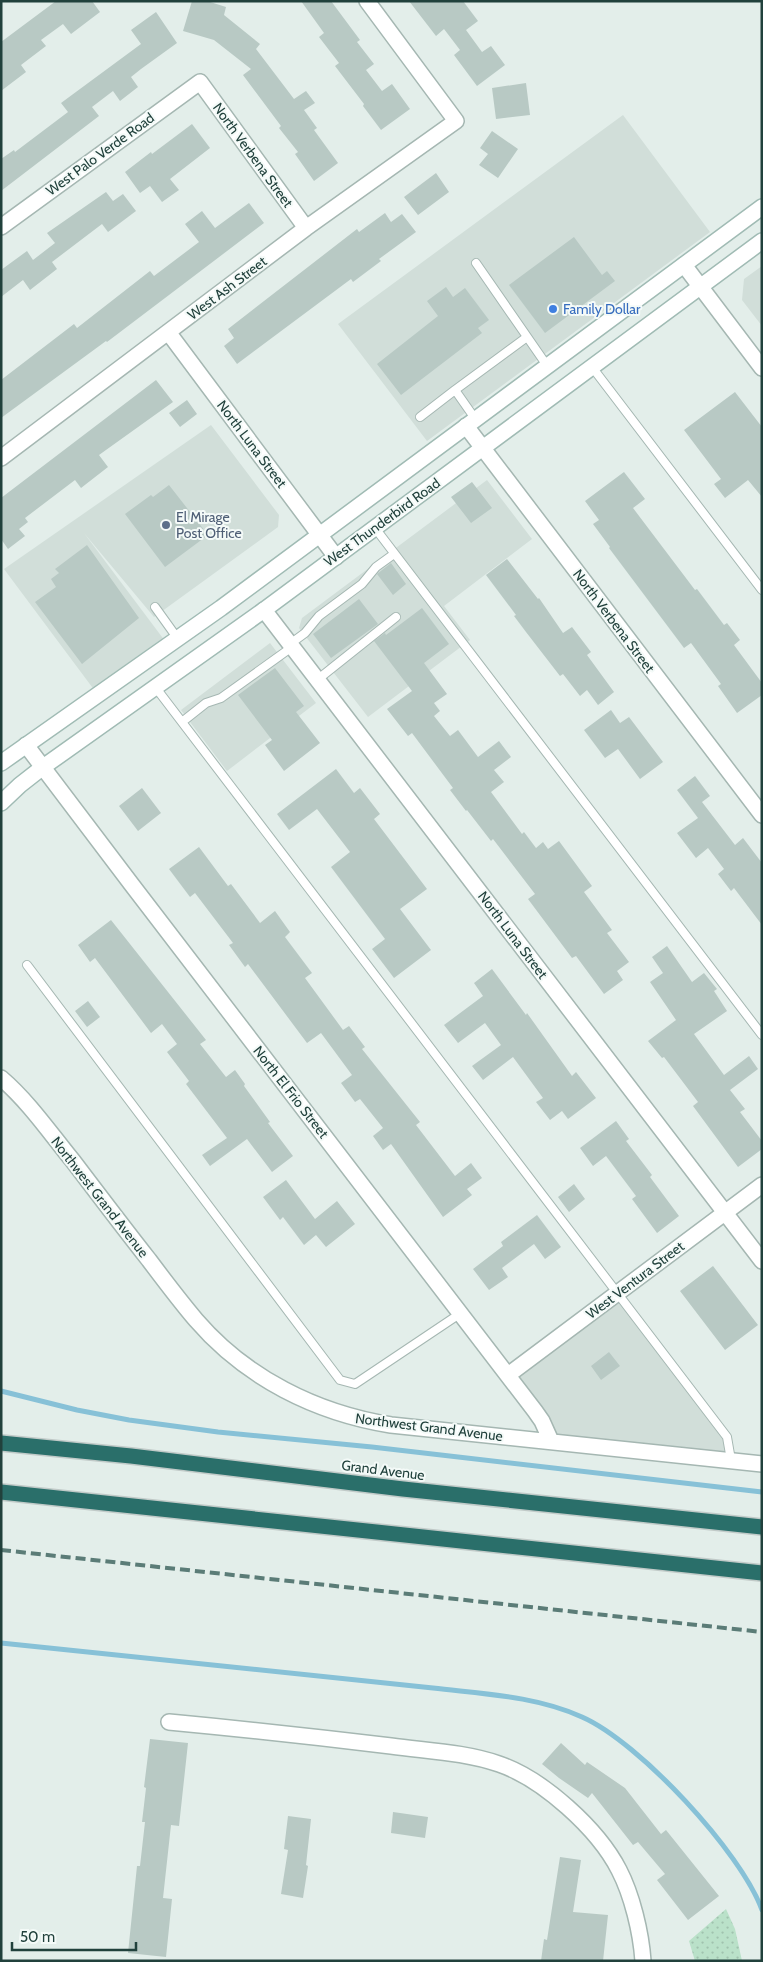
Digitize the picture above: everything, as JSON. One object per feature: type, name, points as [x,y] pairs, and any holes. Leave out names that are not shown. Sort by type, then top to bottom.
[{"type":"highway","name":"Grand Avenue","points":[[1,1443],[132,1456],[403,1489],[762,1527]]},
{"type":"highway","points":[[1,1492],[762,1572]]},
{"type":"street","name":"West Ash Street","points":[[1,458],[306,228],[456,122],[367,1]]},
{"type":"street","name":"West Palo Verde Road","points":[[1,227],[200,82]]},
{"type":"street","name":"North Verbena Street","points":[[200,82],[306,228]]},
{"type":"street","name":"West Thunderbird Road","points":[[1,763],[178,639],[762,207]]},
{"type":"street","name":"West Thunderbird Road","points":[[1,802],[20,784],[43,767],[264,610],[762,241]]},
{"type":"street","points":[[684,265],[762,368]]},
{"type":"street","name":"North Luna Street","points":[[168,332],[336,557]]},
{"type":"street","name":"North Verbena Street","points":[[471,423],[482,448],[762,815]]},
{"type":"street","name":"North Luna Street","points":[[264,610],[762,1261]]},
{"type":"street","name":"North El Frio Street","points":[[26,745],[542,1420],[551,1441]]},
{"type":"street","name":"Northwest Grand Avenue","points":[[1,1078],[36,1115],[196,1320],[228,1351],[270,1382],[325,1409],[359,1419],[391,1425],[762,1464]]},
{"type":"street","name":"West Ventura Street","points":[[508,1375],[762,1184]]},
{"type":"street","points":[[169,1722],[356,1742],[464,1756],[499,1764],[519,1773],[568,1807],[604,1847],[619,1870],[630,1902],[640,1933],[643,1961]]},
{"type":"lane","points":[[476,264],[548,366]]},
{"type":"lane","points":[[420,417],[527,337]]},
{"type":"lane","points":[[592,367],[762,590]]},
{"type":"lane","points":[[455,390],[471,423]]},
{"type":"lane","points":[[375,528],[762,1035]]},
{"type":"lane","points":[[182,722],[206,703],[221,698],[291,645],[305,633],[319,616],[362,584],[376,567],[394,554]]},
{"type":"lane","points":[[155,607],[178,639]]},
{"type":"lane","points":[[318,680],[396,617]]},
{"type":"lane","points":[[156,688],[727,1437],[731,1460]]},
{"type":"lane","points":[[26,965],[340,1380],[355,1384],[461,1314]]},
{"type":"shaded area","points":[[623,115],[710,232],[427,441],[338,324]]},
{"type":"shaded area","points":[[762,266],[762,326],[742,300],[744,279]]},
{"type":"shaded area","points":[[211,425],[279,515],[278,527],[154,617],[84,533],[165,641],[95,691],[4,569]]},
{"type":"shaded area","points":[[487,480],[532,539],[444,606],[470,640],[368,717],[299,628],[302,618]]},
{"type":"shaded area","points":[[270,643],[316,703],[227,771],[181,710]]},
{"type":"shaded area","points":[[618,1302],[725,1442],[726,1457],[558,1436],[516,1377]]},
{"type":"green space","points":[[726,1909],[735,1929],[742,1961],[695,1961],[689,1941]]},
{"type":"building","points":[[56,1],[92,1],[100,12],[71,34],[63,24],[41,40],[46,46],[21,65],[26,72],[1,91],[1,42]]},
{"type":"building","points":[[192,1],[207,1],[226,7],[224,15],[260,44],[256,49],[294,99],[306,91],[315,103],[304,110],[317,128],[314,130],[338,163],[314,181],[295,154],[298,152],[279,128],[281,126],[243,75],[251,69],[214,40],[183,31]]},
{"type":"building","points":[[301,1],[331,1],[360,40],[357,42],[374,64],[366,70],[382,91],[392,84],[410,109],[381,130],[335,66],[339,63],[319,37],[324,33]]},
{"type":"building","points":[[409,1],[463,1],[478,21],[466,30],[482,52],[491,46],[505,65],[477,86],[454,55],[460,50],[444,29],[436,36]]},
{"type":"building","points":[[156,12],[177,43],[131,77],[138,87],[120,101],[113,91],[92,107],[99,116],[1,191],[1,159],[14,150],[15,152],[68,112],[61,103],[141,44],[131,30]]},
{"type":"building","points":[[526,83],[530,115],[496,119],[492,88]]},
{"type":"building","points":[[192,124],[210,148],[170,179],[179,190],[162,202],[150,186],[140,193],[125,172]]},
{"type":"building","points":[[492,131],[518,149],[498,178],[479,165],[488,154],[480,148]]},
{"type":"building","points":[[436,173],[449,192],[418,215],[404,197]]},
{"type":"building","points":[[106,192],[113,201],[123,194],[136,211],[108,232],[102,224],[52,262],[57,269],[30,290],[23,280],[1,297],[1,270],[27,251],[33,260],[55,243],[47,233]]},
{"type":"building","points":[[249,203],[264,223],[107,342],[1,418],[1,380],[74,324],[77,328],[150,271],[154,276],[199,242],[185,224],[202,211],[215,228]]},
{"type":"building","points":[[385,213],[391,222],[402,214],[416,232],[379,259],[381,261],[353,282],[351,279],[237,364],[224,346],[234,338],[228,329],[357,229],[359,232]]},
{"type":"building","name":"Family Dollar","points":[[574,237],[602,275],[607,271],[615,281],[545,333],[509,285]]},
{"type":"building","points":[[446,287],[453,297],[465,288],[489,320],[478,328],[482,333],[401,395],[377,364],[438,316],[427,301]]},
{"type":"building","points":[[156,380],[173,402],[99,455],[108,467],[81,488],[75,480],[25,518],[28,522],[19,529],[25,536],[8,549],[1,539],[1,498]]},
{"type":"building","points":[[735,392],[762,427],[762,497],[748,480],[725,498],[714,484],[721,479],[684,430]]},
{"type":"building","points":[[187,400],[197,414],[180,427],[169,413]]},
{"type":"building","points":[[624,472],[645,499],[633,508],[695,590],[697,589],[724,625],[727,623],[740,640],[734,645],[762,683],[762,695],[737,713],[718,686],[721,684],[691,643],[684,648],[593,524],[599,520],[585,501]]},
{"type":"building","points":[[472,482],[492,508],[471,523],[451,497]]},
{"type":"building","name":"El Mirage Post Office","points":[[169,485],[208,535],[165,567],[125,514],[151,495],[153,497]]},
{"type":"building","points":[[87,545],[139,618],[82,664],[35,602],[56,587],[51,579],[59,573],[55,569]]},
{"type":"building","points":[[507,559],[539,598],[563,633],[572,627],[591,652],[587,655],[614,692],[598,705],[587,690],[580,696],[563,674],[560,676],[514,616],[516,615],[486,575]]},
{"type":"building","points":[[391,563],[406,584],[393,595],[377,574]]},
{"type":"building","points":[[359,599],[378,624],[331,658],[313,634]]},
{"type":"building","points":[[422,608],[449,644],[424,663],[447,694],[434,703],[440,711],[434,716],[450,736],[458,730],[478,757],[499,741],[511,757],[494,770],[504,782],[491,792],[522,834],[524,832],[536,848],[543,842],[548,849],[559,841],[592,886],[584,892],[612,930],[607,933],[629,962],[617,971],[623,980],[604,994],[576,956],[572,958],[528,899],[535,894],[493,839],[491,841],[466,811],[450,790],[453,788],[412,733],[408,736],[387,709],[412,691],[374,641],[385,633],[386,635]]},
{"type":"building","points":[[275,668],[304,706],[296,712],[320,743],[284,771],[265,745],[272,740],[238,695]]},
{"type":"building","points":[[611,710],[620,723],[629,717],[663,762],[640,779],[618,749],[605,758],[584,730]]},
{"type":"building","points":[[336,769],[354,793],[360,788],[380,814],[374,819],[427,889],[400,909],[431,950],[394,978],[372,949],[385,939],[331,867],[350,852],[317,809],[289,830],[277,814]]},
{"type":"building","points":[[695,776],[710,796],[702,802],[735,845],[743,838],[762,863],[762,925],[734,888],[731,891],[718,874],[724,869],[708,848],[696,858],[677,833],[698,818],[677,790]]},
{"type":"building","points":[[142,788],[161,813],[138,831],[119,806]]},
{"type":"building","points":[[199,847],[228,886],[231,884],[260,923],[275,911],[290,932],[285,937],[312,973],[305,978],[343,1030],[349,1026],[365,1047],[362,1049],[420,1122],[416,1125],[455,1176],[471,1163],[482,1178],[467,1189],[472,1195],[443,1217],[391,1144],[383,1150],[373,1136],[383,1128],[360,1099],[355,1102],[341,1083],[352,1075],[321,1033],[307,1043],[248,964],[245,967],[229,945],[233,943],[195,893],[190,897],[169,869]]},
{"type":"building","points":[[111,920],[206,1040],[200,1044],[226,1077],[235,1070],[270,1122],[268,1123],[293,1156],[272,1172],[247,1139],[210,1166],[202,1155],[227,1138],[186,1084],[189,1081],[167,1052],[177,1044],[162,1024],[151,1033],[95,958],[90,962],[78,945]]},
{"type":"building","points":[[667,946],[692,982],[704,973],[717,989],[714,991],[727,1011],[694,1034],[724,1075],[749,1056],[758,1069],[730,1090],[745,1109],[740,1112],[762,1141],[762,1149],[738,1167],[693,1106],[698,1102],[664,1057],[662,1058],[648,1041],[676,1020],[650,982],[663,973],[652,957]]},
{"type":"building","points":[[492,969],[526,1015],[527,1013],[572,1076],[576,1072],[596,1098],[568,1119],[562,1111],[550,1120],[536,1102],[543,1098],[513,1057],[483,1080],[472,1066],[501,1045],[485,1023],[458,1043],[444,1025],[483,996],[474,983]]},
{"type":"building","points":[[88,1001],[100,1017],[87,1027],[75,1011]]},
{"type":"building","points":[[616,1121],[629,1139],[626,1141],[652,1175],[650,1177],[679,1216],[657,1233],[632,1199],[636,1196],[606,1156],[593,1166],[580,1148]]},
{"type":"building","points":[[286,1180],[315,1219],[337,1201],[355,1224],[326,1247],[316,1235],[304,1245],[283,1217],[280,1220],[263,1197]]},
{"type":"building","points":[[574,1184],[585,1199],[569,1212],[558,1197]]},
{"type":"building","points":[[537,1215],[561,1247],[545,1259],[534,1244],[502,1268],[508,1277],[489,1290],[473,1269],[503,1246],[501,1242]]},
{"type":"building","points":[[713,1266],[758,1325],[725,1350],[680,1291]]},
{"type":"building","points":[[609,1352],[620,1366],[601,1380],[591,1366]]},
{"type":"building","points":[[150,1739],[188,1743],[179,1826],[171,1825],[163,1898],[172,1899],[166,1957],[128,1953],[137,1866],[140,1866],[145,1822],[142,1822],[146,1788],[144,1787]]},
{"type":"building","points":[[561,1743],[585,1765],[587,1762],[625,1788],[661,1834],[666,1830],[719,1896],[688,1920],[657,1880],[665,1874],[638,1842],[633,1845],[592,1793],[588,1798],[542,1764]]},
{"type":"building","points":[[393,1812],[428,1817],[425,1838],[391,1833]]},
{"type":"building","points":[[288,1816],[311,1819],[306,1865],[308,1866],[303,1898],[281,1894],[288,1850],[284,1849]]},
{"type":"building","points":[[560,1857],[581,1860],[573,1912],[608,1915],[603,1961],[541,1961],[544,1939],[547,1940]]},
{"type":"waterway","points":[[1,1391],[77,1410],[129,1420],[218,1432],[372,1447],[762,1492]]},
{"type":"waterway","points":[[1,1643],[490,1694],[528,1700],[564,1710],[582,1717],[605,1730],[631,1750],[686,1801],[733,1859],[751,1886],[762,1910]]},
{"type":"railway","points":[[1,1550],[762,1632]]},
{"type":"place","name":"Family Dollar","points":[[553,309]]},
{"type":"place","name":"El Mirage Post Office","points":[[166,525]]}]
